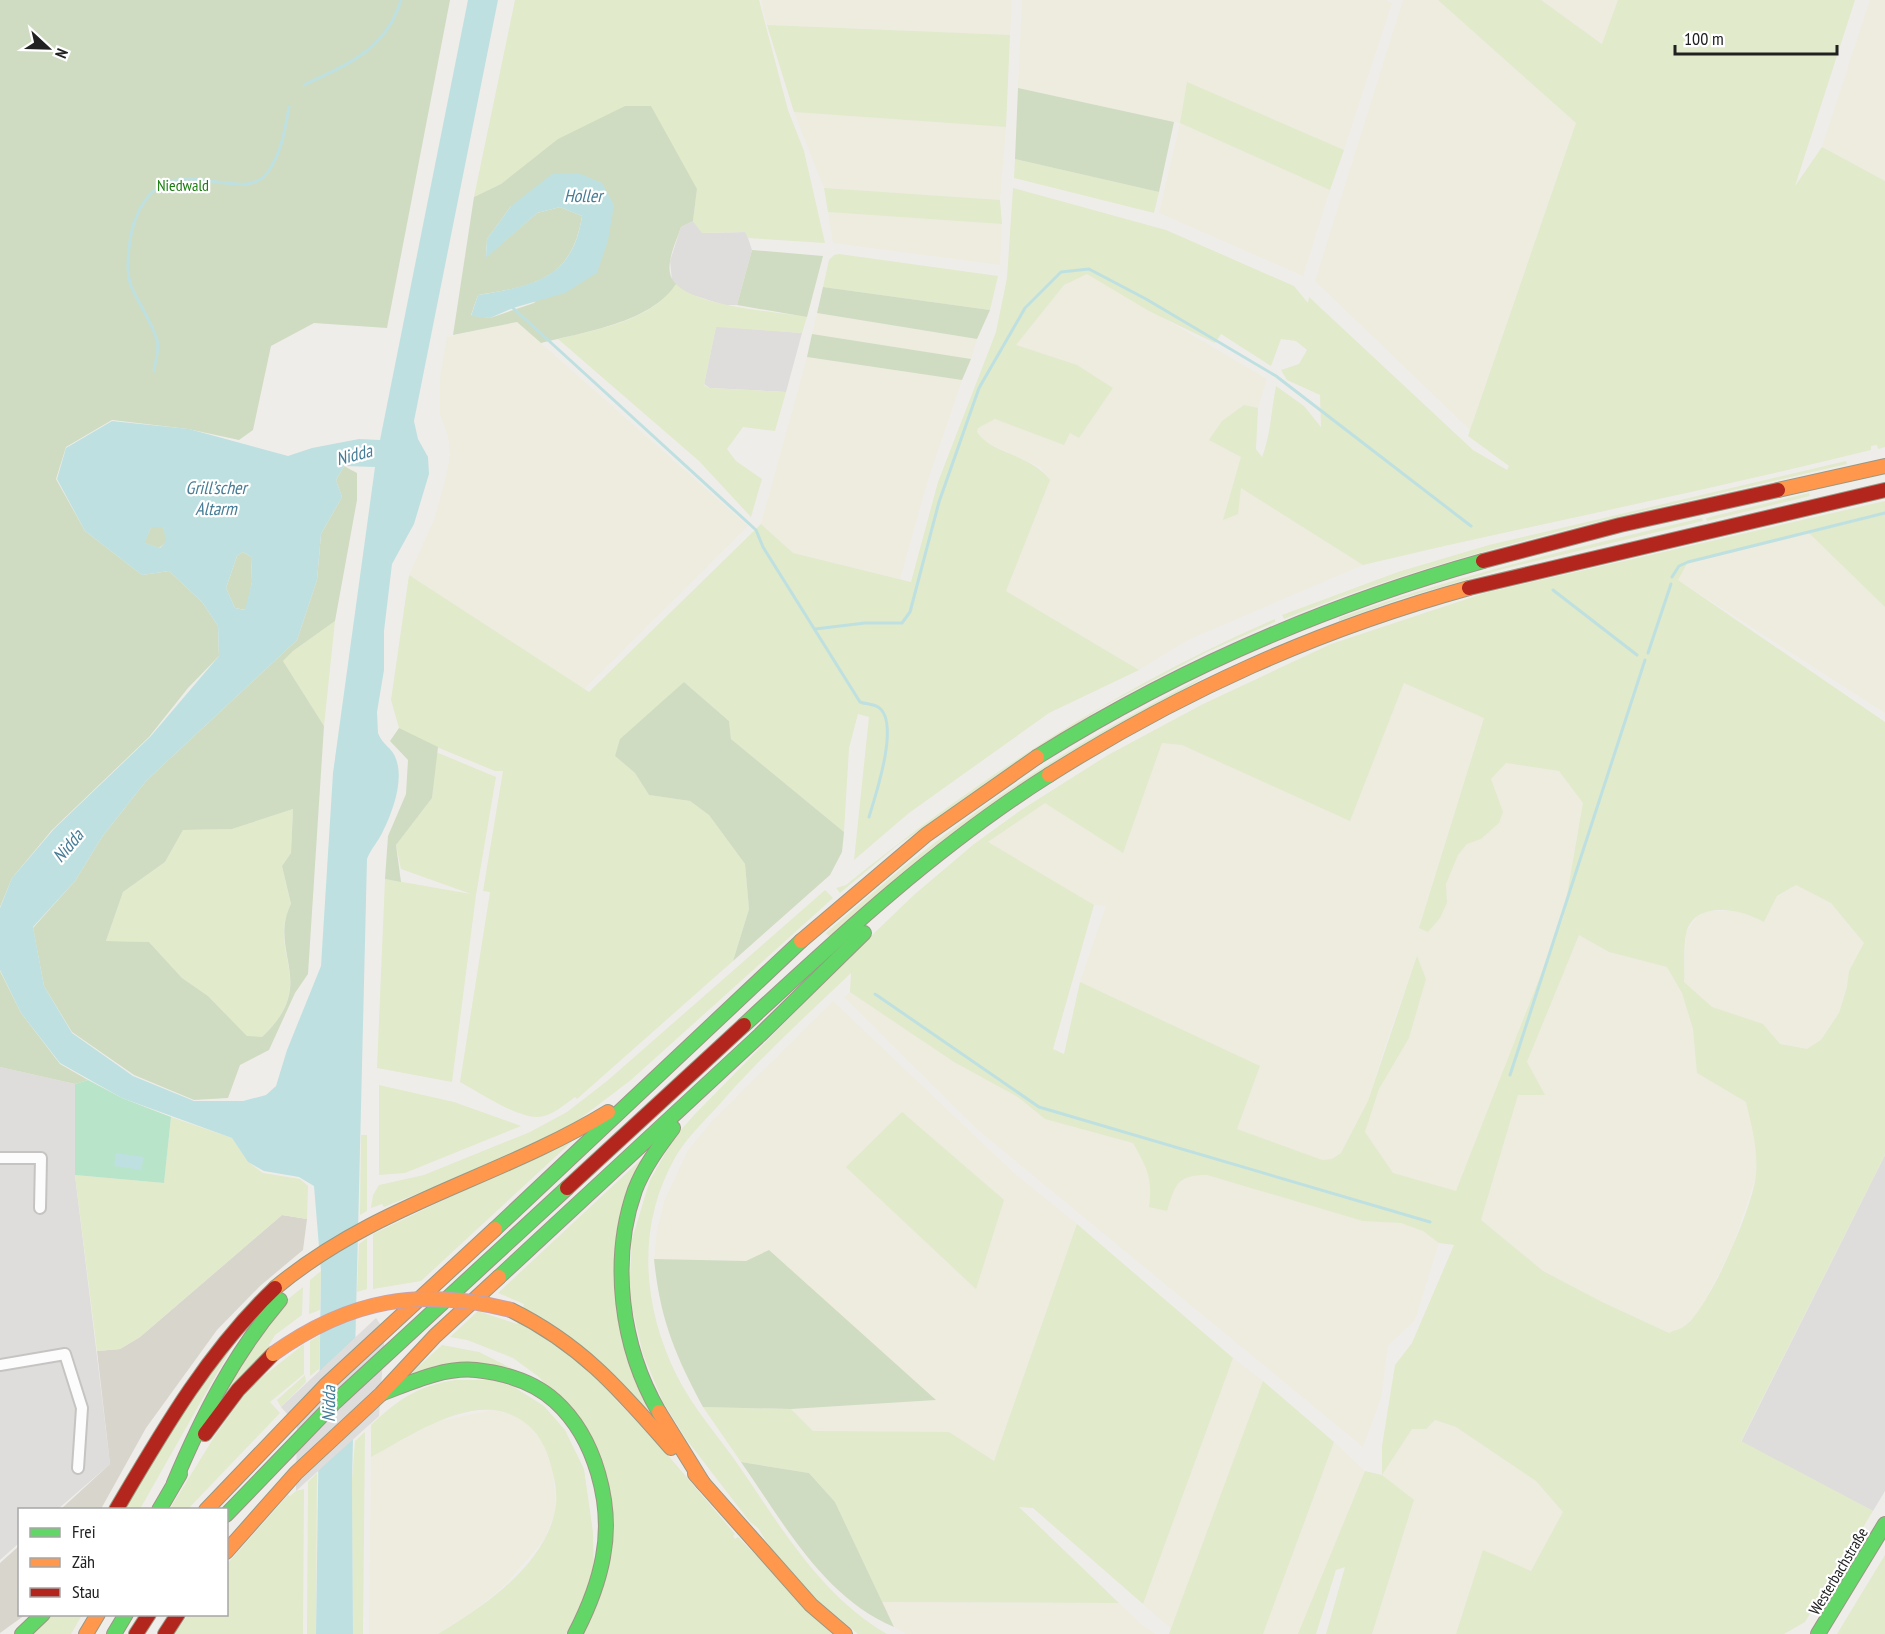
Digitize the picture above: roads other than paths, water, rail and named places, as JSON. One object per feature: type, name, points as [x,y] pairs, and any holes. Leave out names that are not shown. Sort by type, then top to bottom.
[{"type":"main road","points":[[207,1508],[292,1417],[798,945],[930,833],[1025,766],[1106,717],[1194,669],[1314,616],[1416,579],[1515,551],[1885,466]]},
{"type":"main road","points":[[228,1513],[297,1439],[823,952],[966,832],[1030,787],[1100,743],[1221,678],[1294,646],[1438,597],[1518,575],[1885,490]]},
{"type":"main road","points":[[228,1550],[296,1473],[381,1394],[435,1336],[760,1035],[966,832]]},
{"type":"main road","points":[[703,1483],[651,1398],[627,1334],[620,1292],[622,1240],[630,1206],[658,1147],[670,1131],[760,1035]]},
{"type":"main road","points":[[117,1508],[175,1407],[203,1365],[230,1334],[285,1286],[338,1244],[375,1222],[435,1193],[538,1152],[636,1096]]},
{"type":"main road","points":[[174,1484],[199,1423],[217,1388],[285,1286]]},
{"type":"main road","points":[[160,1508],[212,1423],[254,1371],[273,1354],[313,1326],[363,1306],[432,1295],[456,1297],[511,1310],[560,1335],[599,1367],[811,1605],[845,1634]]},
{"type":"main road","points":[[381,1394],[439,1372],[477,1370],[497,1373],[536,1389],[569,1417],[583,1435],[601,1478],[607,1530],[599,1582],[575,1634]]},
{"type":"main road","name":"Westerbachstraße","points":[[1818,1634],[1885,1524]]},
{"type":"main road","points":[[22,1634],[41,1616]]},
{"type":"main road","points":[[87,1634],[97,1616]]},
{"type":"main road","points":[[114,1634],[125,1616]]},
{"type":"main road","points":[[136,1634],[149,1616]]},
{"type":"main road","points":[[165,1634],[177,1616]]},
{"type":"street","points":[[0,1158],[41,1158],[40,1208]]},
{"type":"street","points":[[0,1365],[65,1354],[82,1408],[78,1468]]},
{"type":"water","points":[[468,0],[498,0],[414,421],[418,439],[428,457],[429,474],[414,524],[392,564],[384,631],[384,670],[377,712],[378,733],[395,755],[399,776],[390,814],[367,859],[352,1480],[353,1634],[316,1634],[321,1271],[314,1186],[299,1177],[264,1171],[248,1162],[232,1138],[122,1098],[60,1063],[21,1013],[0,970],[0,908],[12,878],[54,829],[150,737],[219,656],[218,626],[202,602],[169,571],[142,575],[85,531],[57,479],[66,448],[112,421],[189,429],[288,456],[312,448],[359,439],[380,440]],"holes":[[[344,466],[375,467],[333,773],[321,966],[287,1050],[276,1086],[266,1095],[243,1101],[194,1101],[133,1076],[72,1033],[44,986],[33,927],[75,881],[102,837],[146,781],[297,640],[317,580],[321,534],[342,497],[336,480]],[[151,527],[163,527],[166,541],[160,548],[145,543]],[[243,552],[251,557],[252,582],[245,610],[235,608],[226,588],[237,556]]]},
{"type":"water","name":"Holler","points":[[578,173],[602,183],[614,205],[608,241],[597,273],[565,293],[513,308],[490,318],[471,316],[478,295],[533,283],[560,266],[570,254],[582,216],[560,207],[537,213],[486,258],[487,239],[511,206],[552,174]]},
{"type":"water","points":[[116,1153],[144,1157],[141,1170],[114,1166]]},
{"type":"waterway","points":[[304,85],[350,62],[375,43],[386,31],[401,0]]},
{"type":"waterway","points":[[154,371],[158,343],[152,326],[131,286],[128,272],[128,254],[134,223],[147,198],[164,184],[182,179],[239,184],[255,182],[268,172],[277,156],[289,107]]},
{"type":"waterway","points":[[815,629],[865,623],[902,623],[910,612],[939,502],[979,388],[1025,308],[1061,272],[1089,269],[1146,299],[1276,376],[1471,526]]},
{"type":"waterway","points":[[513,308],[756,530],[763,547],[860,702],[878,707],[884,715],[887,743],[881,777],[869,817]]},
{"type":"waterway","points":[[1672,577],[1679,566],[1688,562],[1885,513]]},
{"type":"waterway","points":[[1648,653],[1671,584]]},
{"type":"waterway","points":[[1553,590],[1637,655]]},
{"type":"waterway","points":[[1510,1075],[1645,660]]},
{"type":"waterway","points":[[875,994],[1039,1107],[1430,1222]]},
{"type":"park label","name":"Niedwald","points":[[183,185]]},
{"type":"water label","name":"Nidda","points":[[354,455]]},
{"type":"water label","name":"Grill’scher Altarm","points":[[216,498]]},
{"type":"water label","name":"Nidda","points":[[68,846]]},
{"type":"water label","name":"Nidda","points":[[329,1404]]}]
